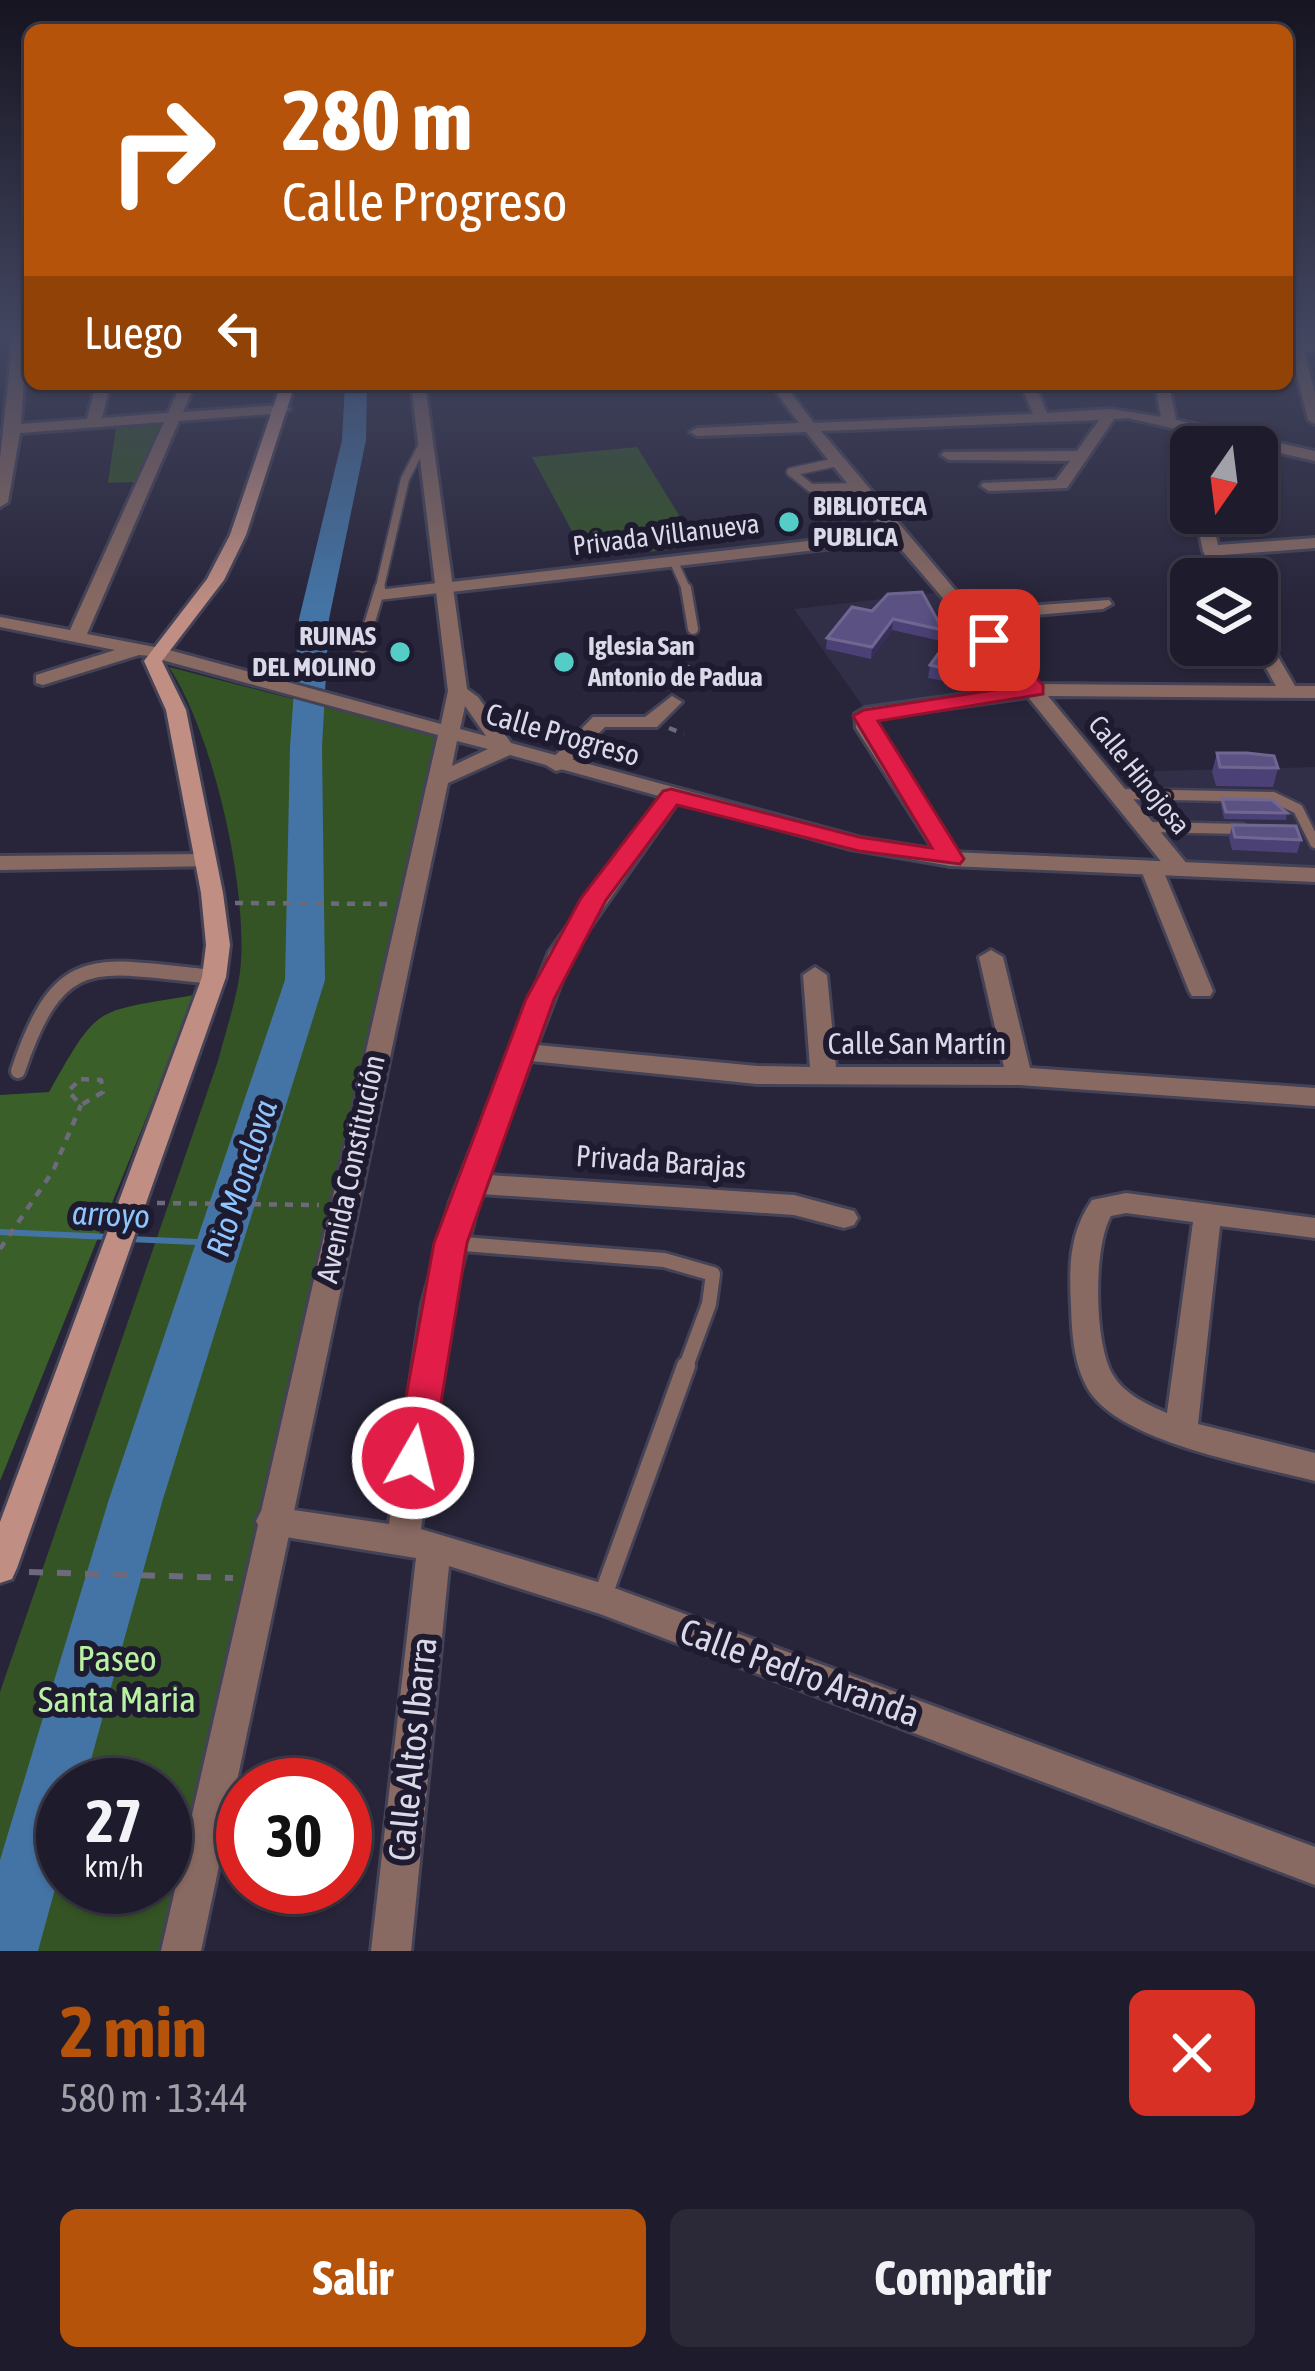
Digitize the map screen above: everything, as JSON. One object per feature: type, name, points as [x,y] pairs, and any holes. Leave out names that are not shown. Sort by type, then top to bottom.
[{"type":"main road","points":[[12,1570],[113,1256],[214,977],[213,903],[176,710],[149,651],[215,580],[276,427]]},
{"type":"street","points":[[0,502],[13,429],[39,427]]},
{"type":"street","points":[[78,633],[168,427]]},
{"type":"street","name":"Avenida Constitución","points":[[182,1951],[458,691],[421,427]]},
{"type":"street","points":[[698,432],[765,427]]},
{"type":"street","name":"Calle Hinojosa","points":[[808,427],[966,616],[1036,690],[1180,871]]},
{"type":"street","points":[[988,486],[1060,485],[1101,427]]},
{"type":"street","points":[[1191,427],[1315,456]]},
{"type":"street","points":[[950,454],[1078,456]]},
{"type":"street","points":[[1207,534],[1214,558]]},
{"type":"street","name":"Privada Villanueva","points":[[442,588],[897,536]]},
{"type":"street","points":[[1211,551],[1315,543]]},
{"type":"street","points":[[966,616],[1102,604]]},
{"type":"street","name":"Calle Progreso","points":[[0,622],[78,633],[181,659],[859,844],[951,859],[1315,874]]},
{"type":"street","points":[[44,679],[149,651]]},
{"type":"street","points":[[1274,666],[1289,692]]},
{"type":"street","points":[[951,859],[864,716],[1036,690],[1315,692]]},
{"type":"street","points":[[437,780],[506,750],[472,701],[458,691]]},
{"type":"street","points":[[556,765],[600,721],[650,723],[672,702]]},
{"type":"street","name":"Calle Altos Ibarra","points":[[391,1951],[418,1543],[418,1417],[451,1243],[561,952],[671,796]]},
{"type":"street","points":[[0,863],[205,861]]},
{"type":"street","points":[[1151,869],[1201,991]]},
{"type":"street","points":[[991,957],[1019,1076]]},
{"type":"street","points":[[814,975],[824,1078]]},
{"type":"street","name":"Calle San Martín","points":[[520,1052],[824,1078],[1019,1076],[1315,1097]]},
{"type":"street","name":"Privada Barajas","points":[[472,1184],[794,1204],[844,1218]]},
{"type":"street","points":[[1315,1228],[1208,1210],[1126,1203],[1102,1207],[1084,1244],[1085,1300],[1100,1382],[1134,1411],[1181,1430],[1315,1467]]},
{"type":"street","points":[[1181,1430],[1208,1210]]},
{"type":"street","name":"Calle Pedro Aranda","points":[[273,1521],[418,1543],[602,1599],[1315,1866]]},
{"type":"lane","points":[[355,670],[405,479],[422,446]]},
{"type":"lane","points":[[837,462],[791,472],[798,483],[812,489],[857,487]]},
{"type":"lane","points":[[674,562],[690,598],[693,629]]},
{"type":"lane","points":[[378,595],[442,588]]},
{"type":"lane","points":[[1121,794],[1273,797],[1298,808],[1312,837]]},
{"type":"lane","points":[[1148,826],[1263,829]]},
{"type":"lane","points":[[1286,830],[1312,837]]},
{"type":"lane","points":[[18,1070],[43,1004],[75,976],[115,970],[214,977]]},
{"type":"lane","points":[[451,1243],[664,1261],[713,1274],[709,1304],[602,1599]]},
{"type":"path","points":[[672,702],[687,671],[693,629]]},
{"type":"path","points":[[213,903],[409,904]]},
{"type":"path","points":[[1,1246],[53,1171],[81,1105],[99,1098],[101,1080],[80,1079],[72,1086],[69,1098],[81,1105]]},
{"type":"path","points":[[133,1202],[343,1206]]},
{"type":"path","points":[[12,1570],[263,1580]]},
{"type":"shaded area","points":[[935,593],[1018,688],[864,708],[794,609]]},
{"type":"shaded area","points":[[1315,767],[1315,868],[1183,865],[1118,772]]},
{"type":"green space","points":[[116,427],[159,427],[135,482],[108,483]]},
{"type":"green space","points":[[637,447],[698,546],[587,559],[532,457]]},
{"type":"green space","name":"Paseo Santa Maria","points":[[169,667],[436,736],[424,813],[192,1817],[192,1758],[36,1758],[36,1914],[170,1914],[161,1951],[0,1951],[0,1692],[218,1061],[240,973],[241,928],[232,850],[200,730]]},
{"type":"green space","points":[[194,995],[0,1481],[0,1095],[49,1092],[79,1041],[103,1016]]},
{"type":"building","points":[[922,592],[943,630],[893,619],[872,647],[827,638],[852,607],[872,611],[888,594]]},
{"type":"building","points":[[949,639],[974,644],[956,671],[930,665]]},
{"type":"building","points":[[1217,753],[1274,756],[1278,768],[1220,767]]},
{"type":"building","points":[[1222,799],[1272,800],[1287,813],[1226,812]]},
{"type":"building","points":[[1232,825],[1296,826],[1301,840],[1235,837]]},
{"type":"waterway","name":"Rio Monclova","points":[[5,1951],[136,1499],[305,980],[306,747],[314,619],[354,427]]},
{"type":"waterway","name":"arroyo","points":[[0,1232],[110,1237]]},
{"type":"waterway","name":"arroyo","points":[[129,1239],[219,1243]]},
{"type":"place","name":"BIBLIOTECA PUBLICA","points":[[789,522]]},
{"type":"place","name":"RUINAS DEL MOLINO","points":[[400,652]]},
{"type":"place","name":"Iglesia San Antonio de Padua","points":[[564,662]]},
{"type":"route","points":[[413,1458],[437,1304],[464,1202],[540,999],[561,952],[594,898],[671,796],[859,844],[951,859],[866,728],[864,716],[1036,690],[989,640]]}]
